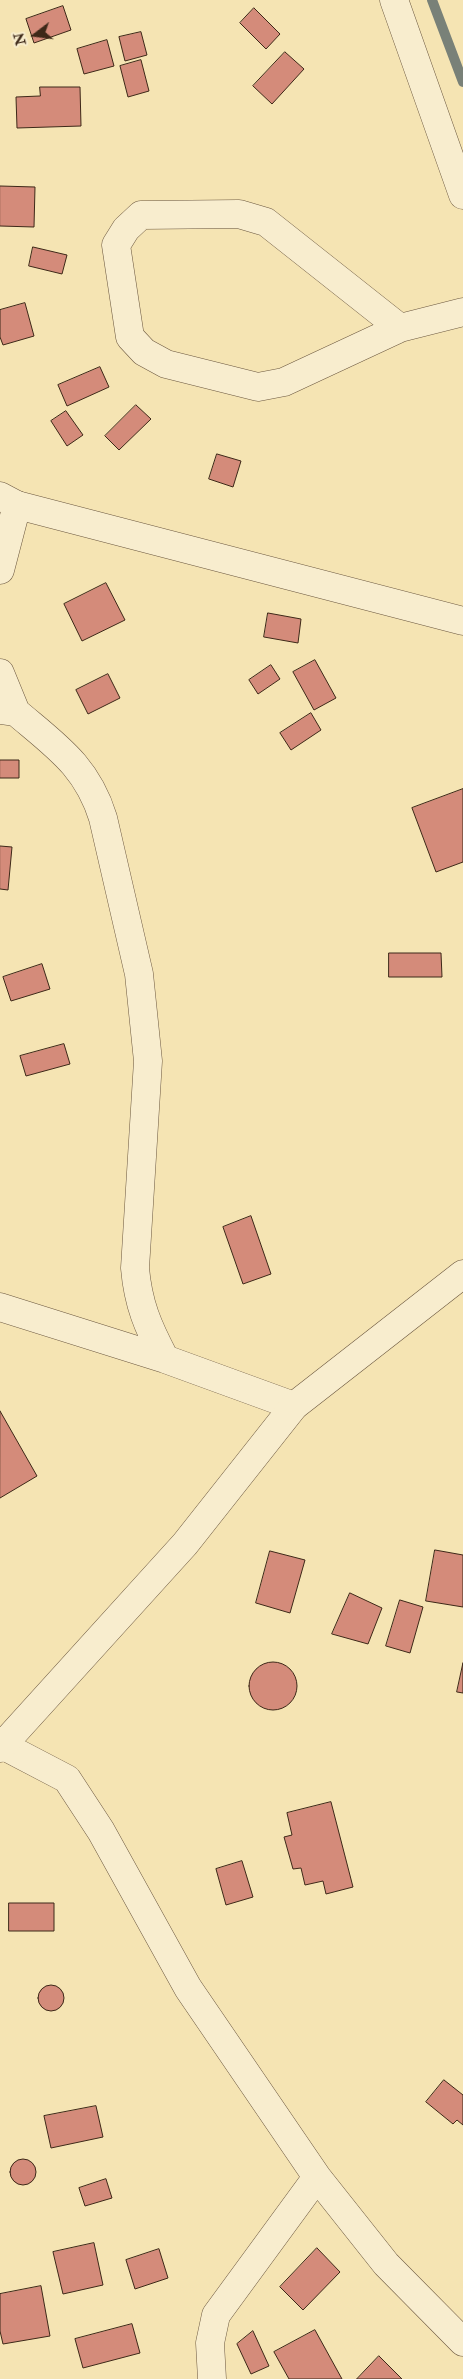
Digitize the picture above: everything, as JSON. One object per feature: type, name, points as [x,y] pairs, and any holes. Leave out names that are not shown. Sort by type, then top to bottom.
[{"type":"street","points":[[394,0],[463,195]]},
{"type":"street","points":[[400,328],[266,222],[240,214],[142,215],[126,229],[116,245],[130,337],[144,352],[166,364],[258,387],[284,382],[400,328],[463,312]]},
{"type":"street","points":[[0,570],[9,500],[463,621]]},
{"type":"street","points":[[0,673],[8,711],[80,770],[96,795],[108,838],[139,974],[148,1061],[135,1268],[137,1295],[146,1322],[165,1359]]},
{"type":"street","points":[[463,1274],[294,1406],[185,1544],[1,1746],[67,1779],[102,1831],[188,1988],[317,2177],[386,2264],[463,2342]]},
{"type":"street","points":[[0,1307],[165,1359],[294,1406]]},
{"type":"street","points":[[212,2379],[210,2343],[216,2315],[317,2177]]},
{"type":"building","points":[[63,6],[71,30],[34,43],[26,19]]},
{"type":"building","points":[[254,8],[280,34],[266,49],[240,23]]},
{"type":"building","points":[[141,32],[147,55],[125,61],[119,37]]},
{"type":"building","points":[[107,40],[114,66],[84,74],[77,49]]},
{"type":"building","points":[[285,52],[304,69],[272,104],[253,86]]},
{"type":"building","points":[[141,60],[149,91],[128,97],[120,66]]},
{"type":"building","points":[[40,87],[80,87],[81,126],[17,128],[16,97],[40,96]]},
{"type":"building","points":[[0,186],[35,187],[34,227],[0,226]]},
{"type":"building","points":[[33,247],[67,255],[62,274],[29,266]]},
{"type":"building","points":[[25,303],[34,336],[3,345],[0,337],[0,310]]},
{"type":"building","points":[[100,367],[109,387],[67,406],[58,385]]},
{"type":"building","points":[[136,405],[151,419],[119,450],[105,436]]},
{"type":"building","points":[[66,411],[83,435],[67,446],[51,421]]},
{"type":"building","points":[[217,454],[241,461],[233,487],[209,479]]},
{"type":"building","points":[[106,583],[125,620],[82,641],[64,604]]},
{"type":"building","points":[[268,613],[301,619],[298,643],[264,637]]},
{"type":"building","points":[[315,660],[336,698],[314,710],[293,672]]},
{"type":"building","points":[[271,665],[280,679],[258,694],[249,680]]},
{"type":"building","points":[[108,674],[120,698],[88,714],[76,690]]},
{"type":"building","points":[[311,713],[321,730],[291,750],[280,733]]},
{"type":"building","points":[[0,760],[19,760],[19,778],[0,778]]},
{"type":"building","points":[[463,789],[463,862],[436,872],[412,808]]},
{"type":"building","points":[[0,846],[12,847],[8,890],[0,889]]},
{"type":"building","points":[[389,953],[441,953],[442,977],[389,977]]},
{"type":"building","points":[[42,964],[50,989],[11,1001],[3,977]]},
{"type":"building","points":[[64,1044],[70,1064],[26,1076],[20,1056]]},
{"type":"building","points":[[251,1216],[271,1274],[243,1284],[223,1227]]},
{"type":"building","points":[[0,1411],[37,1476],[0,1498]]},
{"type":"building","points":[[435,1550],[463,1555],[463,1607],[426,1601]]},
{"type":"building","points":[[270,1551],[305,1560],[290,1613],[256,1603]]},
{"type":"building","points":[[350,1593],[382,1608],[368,1644],[332,1634]]},
{"type":"building","points":[[400,1600],[423,1607],[410,1653],[386,1646]]},
{"type":"building","points":[[273,1662],[282,1664],[290,1669],[295,1677],[297,1686],[295,1695],[290,1703],[282,1708],[273,1710],[264,1708],[256,1703],[251,1695],[249,1686],[251,1677],[256,1669],[264,1664]]},
{"type":"building","points":[[463,1663],[463,1693],[457,1692]]},
{"type":"building","points":[[331,1802],[353,1887],[326,1894],[323,1881],[305,1885],[301,1868],[293,1869],[284,1837],[292,1835],[287,1813]]},
{"type":"building","points":[[242,1861],[253,1897],[226,1905],[216,1869]]},
{"type":"building","points":[[9,1903],[54,1903],[54,1931],[9,1931]]},
{"type":"building","points":[[51,1985],[60,1989],[64,1998],[60,2007],[51,2011],[42,2007],[38,1998],[42,1989]]},
{"type":"building","points":[[444,2080],[463,2095],[463,2125],[457,2120],[453,2124],[426,2102]]},
{"type":"building","points":[[96,2106],[103,2137],[51,2148],[44,2116]]},
{"type":"building","points":[[23,2159],[32,2163],[36,2172],[32,2181],[23,2185],[14,2181],[10,2172],[14,2163]]},
{"type":"building","points":[[106,2179],[112,2198],[85,2206],[79,2188]]},
{"type":"building","points":[[94,2243],[103,2285],[63,2294],[53,2252]]},
{"type":"building","points":[[317,2248],[340,2272],[303,2310],[280,2287]]},
{"type":"building","points":[[159,2249],[168,2278],[135,2289],[126,2260]]},
{"type":"building","points":[[41,2286],[50,2336],[3,2344],[0,2331],[0,2294]]},
{"type":"building","points":[[132,2324],[140,2353],[83,2368],[75,2339]]},
{"type":"building","points":[[315,2330],[342,2379],[289,2379],[274,2352]]},
{"type":"building","points":[[253,2331],[269,2366],[251,2374],[237,2344]]},
{"type":"building","points":[[379,2356],[402,2379],[357,2379]]},
{"type":"waterway","points":[[432,0],[463,82]]}]
